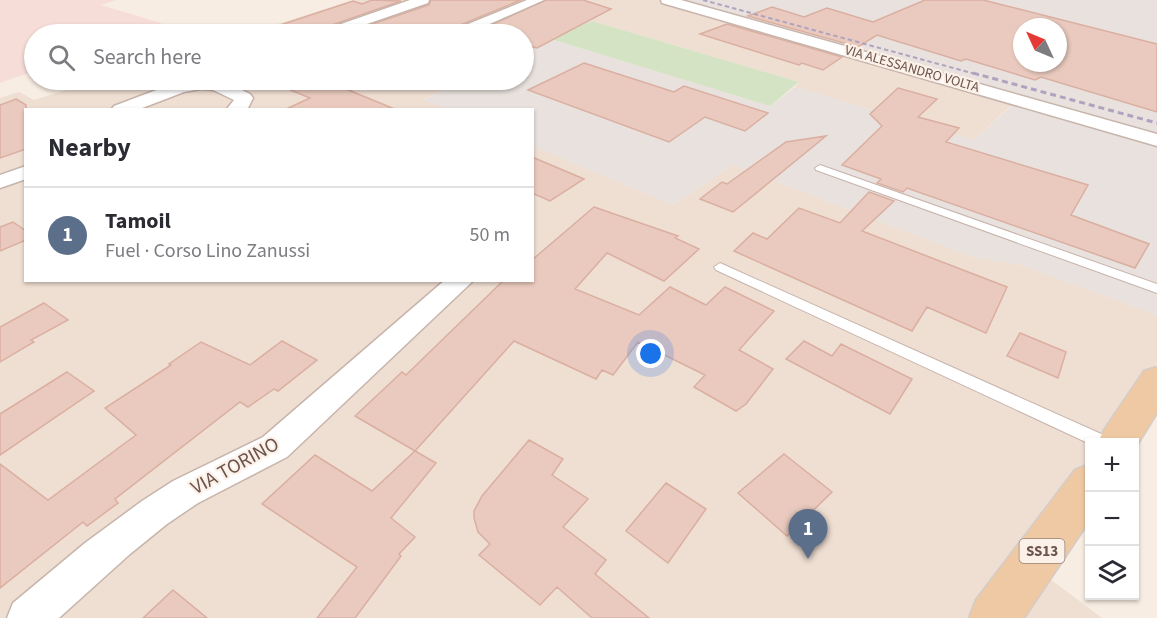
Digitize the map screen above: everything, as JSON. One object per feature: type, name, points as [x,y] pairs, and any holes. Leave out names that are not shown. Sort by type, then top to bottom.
[{"type":"main road","points":[[1121,438],[1157,381]]},
{"type":"main road","name":"SS13","points":[[994,618],[1085,489]]},
{"type":"street","points":[[355,24],[423,0]]},
{"type":"street","points":[[480,24],[538,0]]},
{"type":"street","name":"VIA ALESSANDRO VOLTA","points":[[668,0],[1157,140]]},
{"type":"street","points":[[125,108],[174,90]]},
{"type":"street","points":[[231,90],[244,98],[238,108]]},
{"type":"street","points":[[0,182],[24,173]]},
{"type":"street","name":"VIA TORINO","points":[[28,618],[149,516],[176,498],[258,458],[275,447],[459,282]]},
{"type":"lane","points":[[820,168],[1157,289]]},
{"type":"lane","points":[[720,267],[1093,438]]},
{"type":"shaded area","points":[[0,0],[116,0],[101,5],[161,23],[24,24],[24,75],[0,83]]},
{"type":"shaded area","points":[[353,0],[679,0],[1021,96],[974,140],[795,87],[799,82],[592,21],[534,47],[534,24],[277,24]]},
{"type":"shaded area","points":[[679,0],[1157,0],[1157,315],[1018,264],[975,258],[733,165],[673,205],[534,146],[534,108],[444,108],[423,100],[444,90],[534,90],[534,47],[551,39],[770,106],[795,87],[974,140],[1021,97]]},
{"type":"shaded area","points":[[66,90],[444,90],[424,99],[445,108],[24,108],[24,282],[534,282],[534,146],[673,205],[733,165],[975,258],[1018,264],[1157,315],[1157,363],[1106,438],[1085,438],[1085,467],[976,618],[0,618],[0,98],[19,92],[34,100]]},
{"type":"shaded area","points":[[1038,570],[1102,618],[1004,618]]},
{"type":"green space","points":[[592,21],[799,82],[770,106],[551,39]]},
{"type":"building","points":[[372,0],[401,1],[334,24],[283,24],[353,1],[362,4]]},
{"type":"building","points":[[431,0],[521,0],[462,24],[373,24],[429,5]]},
{"type":"building","points":[[546,0],[583,0],[611,9],[537,48],[534,47],[534,24],[493,24]]},
{"type":"building","points":[[925,0],[983,0],[1054,18],[1013,18],[1013,72],[1067,72],[1067,21],[1157,44],[1157,112],[1041,77],[1035,80],[966,59],[961,61],[877,35],[858,47],[748,16],[772,7],[804,17],[827,8],[873,22]]},
{"type":"building","points":[[727,24],[842,57],[823,70],[802,63],[799,65],[700,34]]},
{"type":"building","points":[[584,63],[674,92],[684,86],[768,113],[745,131],[705,117],[669,142],[528,90],[534,90],[534,87]]},
{"type":"building","points":[[898,88],[937,99],[918,117],[959,128],[946,142],[1088,185],[1071,215],[1149,244],[1135,268],[907,188],[903,192],[877,183],[881,179],[842,165],[882,126],[870,114]]},
{"type":"building","points":[[290,90],[348,90],[392,108],[288,108],[310,98]]},
{"type":"building","points":[[16,99],[26,105],[26,108],[24,108],[24,150],[0,158],[0,105]]},
{"type":"building","points":[[826,136],[733,212],[700,199],[722,182],[727,184],[786,142]]},
{"type":"building","points":[[534,158],[584,179],[550,201],[534,194]]},
{"type":"building","points":[[869,192],[894,201],[862,231],[1007,287],[986,333],[927,307],[912,331],[734,251],[753,233],[767,239],[799,208],[840,223]]},
{"type":"building","points":[[594,207],[678,236],[675,238],[699,249],[664,281],[607,253],[575,289],[639,315],[670,287],[706,305],[725,287],[774,311],[739,350],[773,369],[746,404],[736,411],[694,387],[705,375],[638,342],[613,375],[602,370],[596,379],[514,341],[415,451],[355,416],[402,372],[406,375],[502,282],[534,282],[534,258]]},
{"type":"building","points":[[13,222],[24,230],[24,241],[0,251],[0,227]]},
{"type":"building","points":[[44,303],[68,320],[31,340],[34,342],[0,362],[0,327]]},
{"type":"building","points":[[1020,333],[1066,352],[1058,378],[1007,356]]},
{"type":"building","points":[[282,341],[317,360],[278,391],[274,389],[248,407],[240,402],[115,499],[118,503],[87,526],[83,522],[0,588],[0,464],[48,500],[136,435],[105,408],[171,365],[169,364],[201,342],[250,365]]},
{"type":"building","points":[[804,341],[832,356],[841,344],[912,379],[890,414],[786,359]]},
{"type":"building","points":[[67,372],[94,391],[0,455],[0,414]]},
{"type":"building","points":[[529,440],[563,459],[552,475],[588,499],[563,527],[606,560],[595,574],[649,618],[592,618],[557,587],[540,605],[479,555],[490,544],[478,532],[474,511],[482,496]]},
{"type":"building","points":[[415,451],[436,463],[391,518],[415,537],[399,554],[401,556],[355,618],[317,618],[357,567],[262,504],[315,455],[372,491]]},
{"type":"building","points":[[784,454],[832,492],[787,536],[738,493]]},
{"type":"building","points":[[666,483],[706,509],[668,563],[626,531]]},
{"type":"building","points":[[173,590],[207,618],[143,618]]},
{"type":"railway","points":[[703,0],[979,75]]},
{"type":"railway","points":[[973,73],[1157,123]]},
{"type":"place","name":"Tamoil","points":[[808,559]]}]
